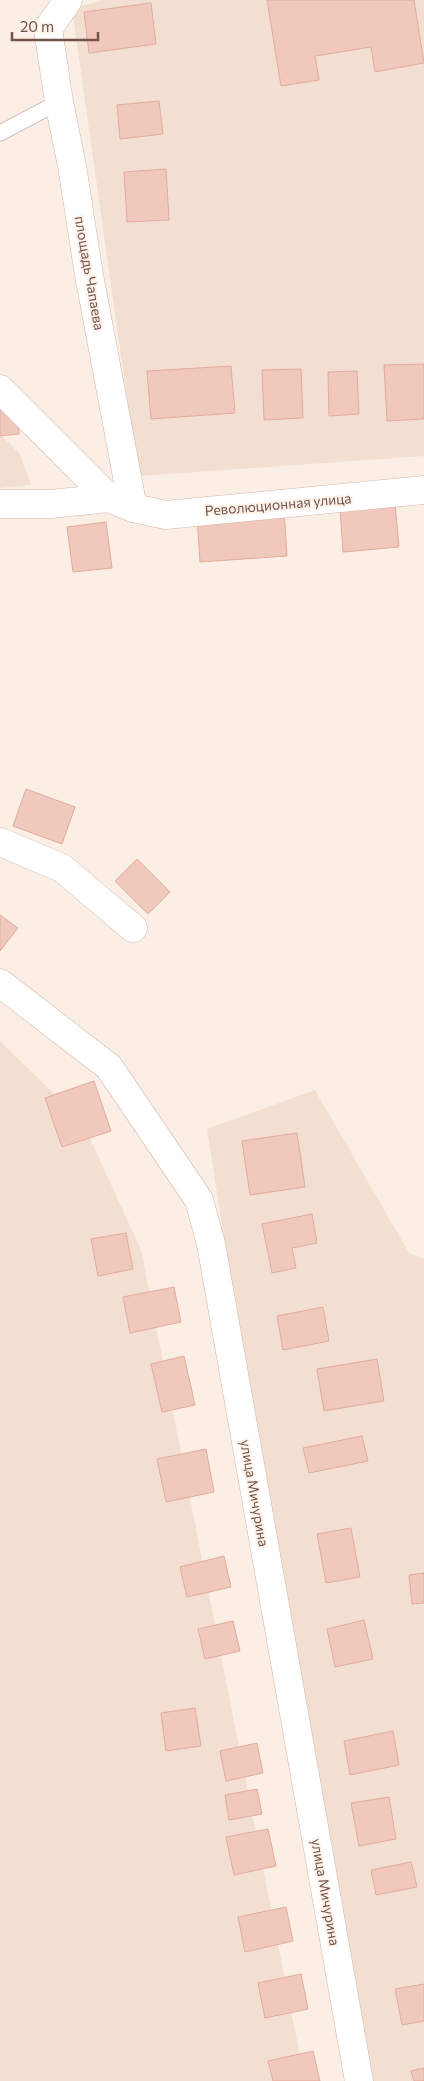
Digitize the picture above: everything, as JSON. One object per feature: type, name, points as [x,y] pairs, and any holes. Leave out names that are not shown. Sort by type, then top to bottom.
[{"type":"street","name":"площадь Чапаева","points":[[68,0],[48,29],[89,275],[121,503]]},
{"type":"street","points":[[0,389],[121,503]]},
{"type":"street","name":"Революционная улица","points":[[0,504],[121,503],[166,514],[424,490]]},
{"type":"street","points":[[0,842],[62,868],[134,928]]},
{"type":"street","name":"улица Мичурина","points":[[0,983],[109,1067],[199,1200],[211,1244],[359,2081]]},
{"type":"lane","points":[[0,133],[59,102]]},
{"type":"shaded area","points":[[103,0],[424,0],[424,456],[138,476],[72,9]]},
{"type":"shaded area","points":[[0,434],[20,454],[31,485],[0,488]]},
{"type":"shaded area","points":[[0,1041],[82,1121],[141,1250],[305,2081],[0,2081]]},
{"type":"shaded area","points":[[315,1090],[409,1253],[424,1259],[424,2081],[367,2081],[284,1626],[207,1129]]},
{"type":"building","points":[[267,0],[414,0],[424,63],[375,72],[371,47],[315,56],[319,80],[281,86]]},
{"type":"building","points":[[151,3],[156,44],[89,53],[84,12]]},
{"type":"building","points":[[159,101],[163,134],[120,139],[117,105]]},
{"type":"building","points":[[166,169],[169,220],[127,222],[124,172]]},
{"type":"building","points":[[424,364],[424,419],[387,421],[384,365]]},
{"type":"building","points":[[231,366],[235,413],[151,419],[147,371]]},
{"type":"building","points":[[301,369],[303,418],[264,420],[262,370]]},
{"type":"building","points":[[357,371],[359,414],[329,416],[328,372]]},
{"type":"building","points":[[16,398],[19,434],[0,436],[0,399]]},
{"type":"building","points":[[395,503],[399,547],[343,552],[340,508]]},
{"type":"building","points":[[284,508],[287,556],[200,562],[197,514]]},
{"type":"building","points":[[106,522],[112,568],[73,572],[67,527]]},
{"type":"building","points":[[26,789],[75,807],[62,844],[13,826]]},
{"type":"building","points":[[137,859],[170,892],[148,914],[115,881]]},
{"type":"building","points":[[0,915],[18,928],[0,951]]},
{"type":"building","points":[[94,1081],[111,1131],[62,1147],[45,1098]]},
{"type":"building","points":[[297,1133],[305,1187],[250,1195],[242,1141]]},
{"type":"building","points":[[312,1214],[317,1243],[292,1248],[296,1268],[272,1273],[262,1224]]},
{"type":"building","points":[[126,1233],[133,1269],[98,1276],[91,1239]]},
{"type":"building","points":[[174,1287],[181,1322],[130,1333],[123,1297]]},
{"type":"building","points":[[323,1307],[329,1341],[283,1350],[277,1316]]},
{"type":"building","points":[[184,1356],[195,1405],[162,1412],[151,1364]]},
{"type":"building","points":[[377,1359],[384,1401],[324,1411],[317,1369]]},
{"type":"building","points":[[362,1436],[368,1461],[309,1473],[303,1448]]},
{"type":"building","points":[[206,1449],[214,1492],[166,1502],[157,1459]]},
{"type":"building","points":[[351,1528],[360,1577],[326,1583],[317,1534]]},
{"type":"building","points":[[224,1556],[231,1587],[187,1597],[180,1567]]},
{"type":"building","points":[[424,1573],[424,1603],[412,1604],[409,1575]]},
{"type":"building","points":[[364,1620],[373,1659],[335,1667],[327,1629]]},
{"type":"building","points":[[233,1621],[240,1651],[205,1659],[198,1629]]},
{"type":"building","points":[[195,1708],[201,1746],[166,1751],[161,1713]]},
{"type":"building","points":[[393,1731],[399,1765],[350,1775],[344,1741]]},
{"type":"building","points":[[257,1743],[263,1773],[226,1781],[220,1751]]},
{"type":"building","points":[[257,1789],[262,1814],[229,1820],[225,1795]]},
{"type":"building","points":[[389,1797],[396,1839],[359,1846],[351,1803]]},
{"type":"building","points":[[268,1829],[276,1866],[234,1875],[226,1837]]},
{"type":"building","points":[[411,1862],[417,1887],[376,1895],[371,1870]]},
{"type":"building","points":[[286,1907],[293,1941],[245,1952],[238,1917]]},
{"type":"building","points":[[301,1974],[308,2009],[265,2018],[258,1983]]},
{"type":"building","points":[[424,1984],[424,2021],[402,2025],[395,1989]]},
{"type":"building","points":[[313,2051],[320,2081],[273,2081],[268,2061]]},
{"type":"building","points":[[424,2068],[424,2081],[414,2081],[411,2071]]}]
